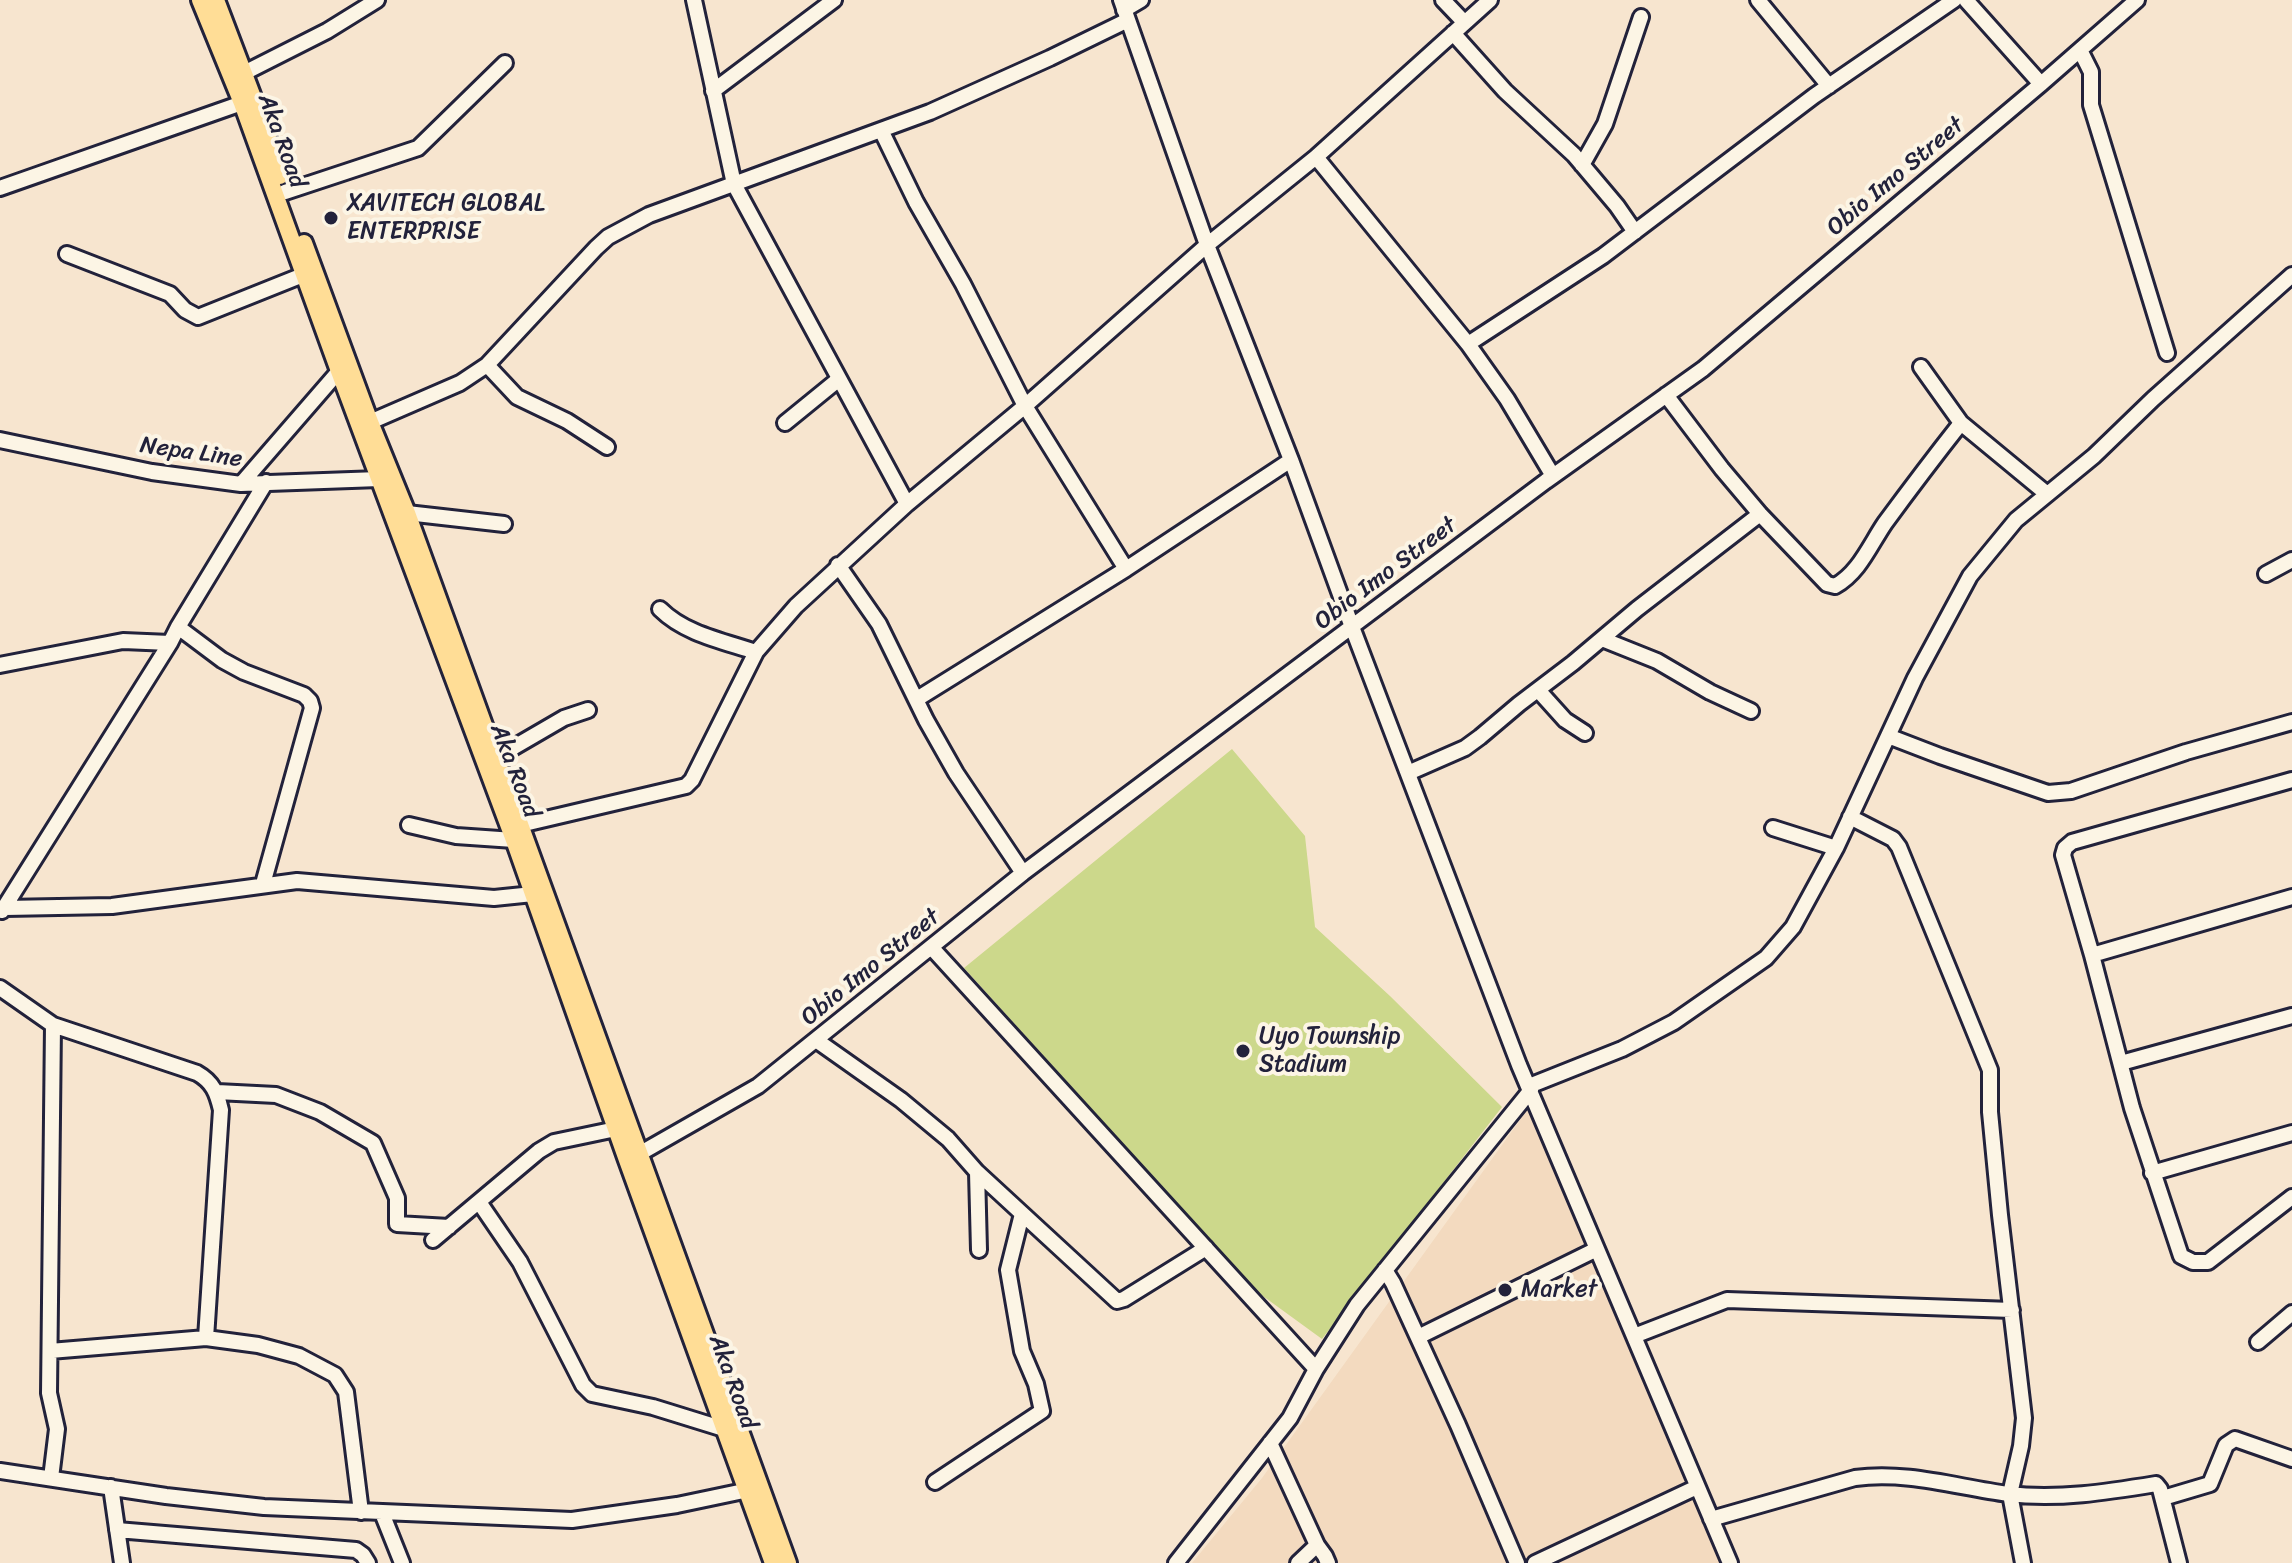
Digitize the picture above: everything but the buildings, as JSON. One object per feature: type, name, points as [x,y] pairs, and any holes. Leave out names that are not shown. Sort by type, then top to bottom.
[{"type":"main road","name":"Aka Road","points":[[200,0],[242,103],[379,479],[639,1154],[753,1489],[773,1563]]},
{"type":"main road","name":"Aka Road","points":[[216,0],[370,422],[497,757],[533,894],[724,1429],[788,1563]]},
{"type":"street","points":[[244,73],[327,31],[377,0]]},
{"type":"street","points":[[694,0],[734,184],[907,504]]},
{"type":"street","points":[[713,91],[834,0]]},
{"type":"street","points":[[370,422],[460,383],[487,365],[608,237],[649,215],[930,112],[1050,58],[1141,0]]},
{"type":"street","points":[[1443,0],[1459,28],[1505,91],[1582,165],[1635,232]]},
{"type":"street","points":[[409,825],[456,836],[517,832],[686,786],[692,780],[756,652],[796,606],[907,504],[1025,406],[1207,245],[1316,157],[1490,0]]},
{"type":"street","points":[[1758,0],[1829,86]]},
{"type":"street","points":[[1468,344],[1603,256],[1829,86],[1954,0]]},
{"type":"street","points":[[1966,0],[2041,84]]},
{"type":"street","name":"Obio Imo Street","points":[[639,1154],[758,1086],[1023,873],[1553,476],[1703,369],[2137,0]]},
{"type":"street","points":[[1124,10],[1207,245],[1529,1086],[1730,1563]]},
{"type":"street","points":[[1582,165],[1605,124],[1641,17]]},
{"type":"street","points":[[2080,50],[2090,67],[2091,105],[2167,353]]},
{"type":"street","points":[[285,192],[418,148],[505,63]]},
{"type":"street","points":[[0,188],[242,103]]},
{"type":"street","points":[[881,130],[1025,406],[1126,569]]},
{"type":"street","points":[[1316,157],[1468,344],[1507,399],[1553,476]]},
{"type":"street","points":[[67,254],[170,294],[185,310],[198,317],[303,275]]},
{"type":"street","points":[[1529,1086],[1622,1049],[1661,1029],[1766,958],[1793,927],[1836,848],[1915,678],[1970,576],[2016,520],[2094,456],[2292,275]]},
{"type":"street","points":[[487,365],[511,393],[567,421],[607,447]]},
{"type":"street","points":[[1921,367],[1961,423],[2047,494]]},
{"type":"street","points":[[241,484],[339,371]]},
{"type":"street","points":[[785,423],[839,379]]},
{"type":"street","points":[[1666,395],[1760,514],[1827,584],[1835,586],[1856,569],[1882,528],[1961,423]]},
{"type":"street","name":"Nepa Line","points":[[0,440],[152,472],[241,484],[379,479]]},
{"type":"street","points":[[917,699],[1126,569],[1291,460]]},
{"type":"street","points":[[2,911],[170,643],[266,482]]},
{"type":"street","points":[[407,513],[504,524]]},
{"type":"street","points":[[1408,773],[1465,748],[1760,514]]},
{"type":"street","points":[[2266,574],[2292,560]]},
{"type":"street","points":[[838,565],[879,624],[956,773],[1023,873]]},
{"type":"street","points":[[660,609],[672,621],[756,652]]},
{"type":"street","points":[[178,627],[222,660],[244,672],[304,695],[310,701],[312,708],[263,884]]},
{"type":"street","points":[[1602,639],[1657,661],[1710,692],[1751,711]]},
{"type":"street","points":[[0,665],[123,641],[170,643]]},
{"type":"street","points":[[1538,690],[1565,720],[1585,733]]},
{"type":"street","points":[[497,757],[564,718],[588,710]]},
{"type":"street","points":[[1888,736],[2048,793],[2071,791],[2186,752],[2292,722]]},
{"type":"street","points":[[2292,780],[2072,842],[2063,855],[2132,1108],[2181,1256],[2193,1262],[2208,1262],[2292,1197]]},
{"type":"street","points":[[1850,817],[1893,839],[1899,847],[1990,1070],[1990,1112],[1997,1191],[2024,1418],[2010,1494],[2023,1563]]},
{"type":"street","points":[[1773,828],[1836,848]]},
{"type":"street","points":[[2,911],[112,906],[263,884],[309,882],[494,898],[533,894]]},
{"type":"street","points":[[2092,955],[2292,897]]},
{"type":"street","points":[[932,948],[1316,1369]]},
{"type":"street","points":[[0,988],[53,1025],[197,1073],[208,1079],[217,1092],[221,1110],[206,1338]]},
{"type":"street","points":[[2121,1063],[2292,1016]]},
{"type":"street","points":[[51,1478],[57,1429],[49,1393],[53,1025]]},
{"type":"street","points":[[816,1040],[901,1100],[948,1139],[977,1172],[1117,1301],[1206,1248]]},
{"type":"street","points":[[1176,1563],[1290,1418],[1316,1369],[1357,1305],[1531,1090],[1529,1086]]},
{"type":"street","points":[[217,1092],[276,1095],[320,1112],[373,1143],[397,1198],[397,1224],[449,1227]]},
{"type":"street","points":[[433,1240],[539,1151],[554,1142],[616,1129]]},
{"type":"street","points":[[2152,1173],[2292,1133]]},
{"type":"street","points":[[977,1172],[979,1250]]},
{"type":"street","points":[[479,1202],[520,1262],[583,1385],[592,1394],[653,1407],[724,1429]]},
{"type":"street","points":[[935,1482],[1042,1411],[1036,1384],[1022,1351],[1008,1270],[1022,1214]]},
{"type":"street","points":[[1418,1337],[1597,1249]]},
{"type":"street","points":[[1385,1270],[1418,1337],[1517,1563]]},
{"type":"street","points":[[1634,1336],[1727,1300],[2012,1310]]},
{"type":"street","points":[[2258,1342],[2292,1313]]},
{"type":"street","points":[[50,1351],[206,1338],[258,1345],[299,1356],[335,1375],[346,1392],[361,1512]]},
{"type":"street","points":[[2163,1498],[2210,1484],[2226,1445],[2235,1439],[2292,1459]]},
{"type":"street","points":[[1270,1443],[1328,1563]]},
{"type":"street","points":[[0,1471],[264,1507],[572,1520],[677,1505],[753,1489]]},
{"type":"street","points":[[1711,1519],[1855,1478],[1879,1475],[1915,1477],[2010,1494],[2070,1496],[2156,1484],[2163,1498],[2179,1563]]},
{"type":"street","points":[[111,1487],[122,1563]]},
{"type":"street","points":[[1535,1563],[1697,1487]]},
{"type":"street","points":[[382,1513],[402,1563]]},
{"type":"street","points":[[117,1530],[356,1550],[368,1563]]},
{"type":"street","points":[[1298,1563],[1317,1545]]},
{"type":"shaded area","name":"Market","points":[[1533,1102],[1728,1563],[1192,1563],[1262,1478]]},
{"type":"green space","name":"Uyo Township Stadium","points":[[1232,749],[1305,836],[1315,927],[1502,1107],[1322,1339],[1256,1291],[964,968]]},
{"type":"place","name":"XAVITECH GLOBAL ENTERPRISE","points":[[331,218]]},
{"type":"place","name":"Uyo Township Stadium","points":[[1243,1051]]},
{"type":"place","name":"Market","points":[[1505,1290]]}]
